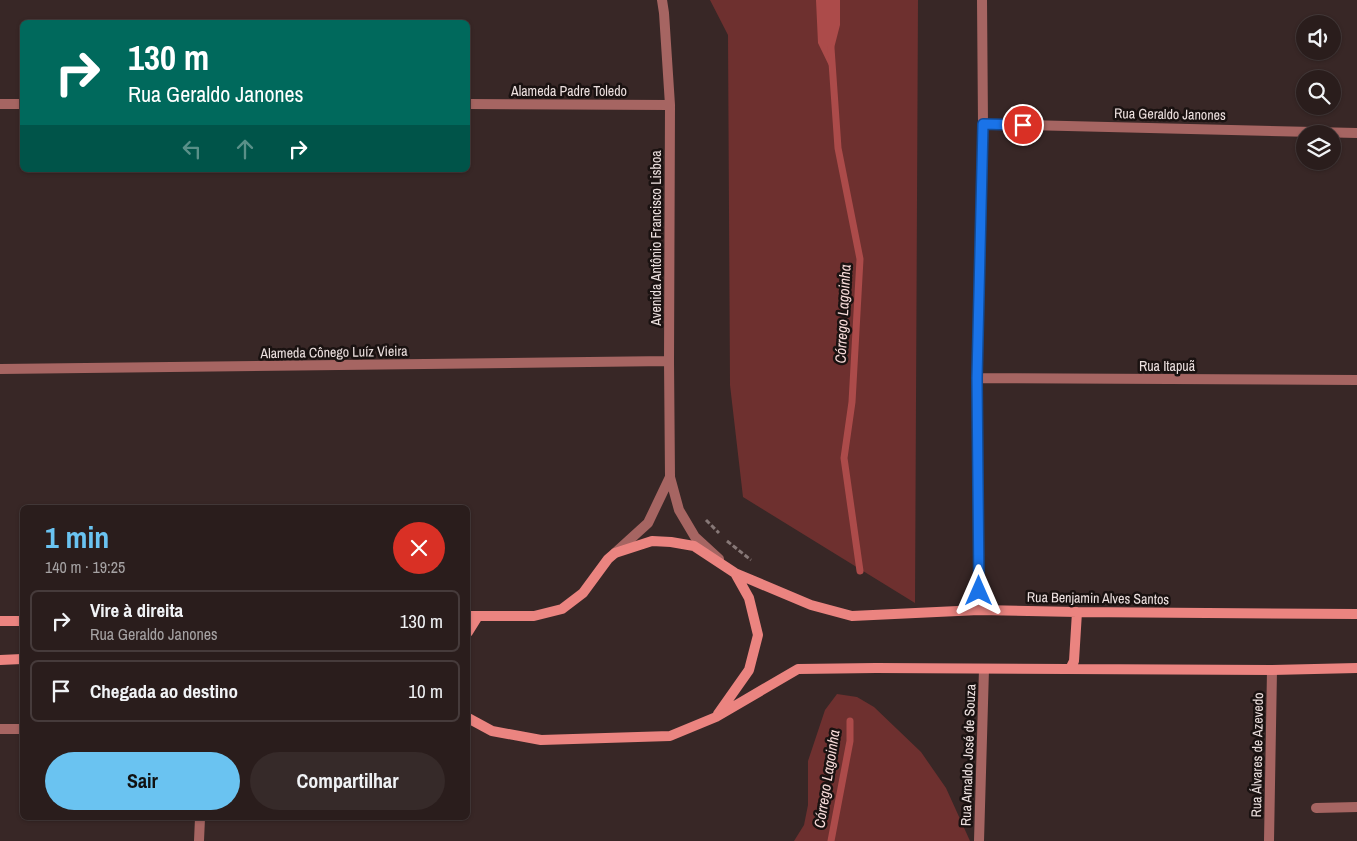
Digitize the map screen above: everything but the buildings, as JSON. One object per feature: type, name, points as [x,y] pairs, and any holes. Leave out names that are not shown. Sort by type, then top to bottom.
[{"type":"main road","name":"Rua Benjamin Alves Santos","points":[[615,553],[652,541],[694,546],[735,573],[810,605],[852,616],[979,610],[1357,614]]},
{"type":"main road","points":[[470,616],[534,616],[562,610],[583,592],[608,559],[615,553]]},
{"type":"main road","points":[[716,717],[749,670],[758,635],[749,598],[735,573]]},
{"type":"main road","points":[[1070,669],[1074,661],[1077,612]]},
{"type":"main road","points":[[470,629],[478,616]]},
{"type":"main road","points":[[0,621],[20,621]]},
{"type":"main road","points":[[0,660],[20,659]]},
{"type":"main road","points":[[470,719],[492,731],[541,740],[670,736],[716,717],[798,669],[1272,670],[1357,668]]},
{"type":"street","name":"Avenida Antônio Francisco Lisboa","points":[[662,0],[670,105],[670,477]]},
{"type":"street","points":[[979,610],[977,378],[983,124],[982,0]]},
{"type":"street","points":[[0,104],[20,104]]},
{"type":"street","name":"Alameda Padre Toledo","points":[[470,104],[670,105]]},
{"type":"street","name":"Rua Geraldo Janones","points":[[983,124],[1357,133]]},
{"type":"street","name":"Alameda Cônego Luíz Vieira","points":[[0,369],[669,362]]},
{"type":"street","name":"Rua Itapuã","points":[[977,378],[1357,380]]},
{"type":"street","points":[[615,553],[648,523],[670,477]]},
{"type":"street","points":[[670,477],[679,510],[695,537],[735,573]]},
{"type":"street","name":"Rua Arnaldo José de Souza","points":[[979,841],[984,669]]},
{"type":"street","name":"Rua Álvares de Azevedo","points":[[1269,841],[1272,670]]},
{"type":"street","points":[[0,729],[20,729]]},
{"type":"street","points":[[1316,808],[1357,807]]},
{"type":"street","points":[[199,841],[200,820]]},
{"type":"shaded area","points":[[710,0],[918,0],[915,603],[743,497],[730,385],[728,35]]},
{"type":"shaded area","points":[[816,0],[840,0],[840,25],[832,56],[833,74],[818,43]]},
{"type":"shaded area","points":[[837,694],[857,697],[874,707],[921,752],[946,788],[970,841],[794,841],[804,825],[808,805],[808,761],[825,710]]},
{"type":"waterway","name":"Córrego Lagoinha","points":[[831,48],[838,148],[860,259],[852,402],[844,458],[860,571]]},
{"type":"waterway","name":"Córrego Lagoinha","points":[[831,841],[850,741],[850,721]]},
{"type":"route","points":[[979,591],[977,378],[983,124],[1023,125]]}]
